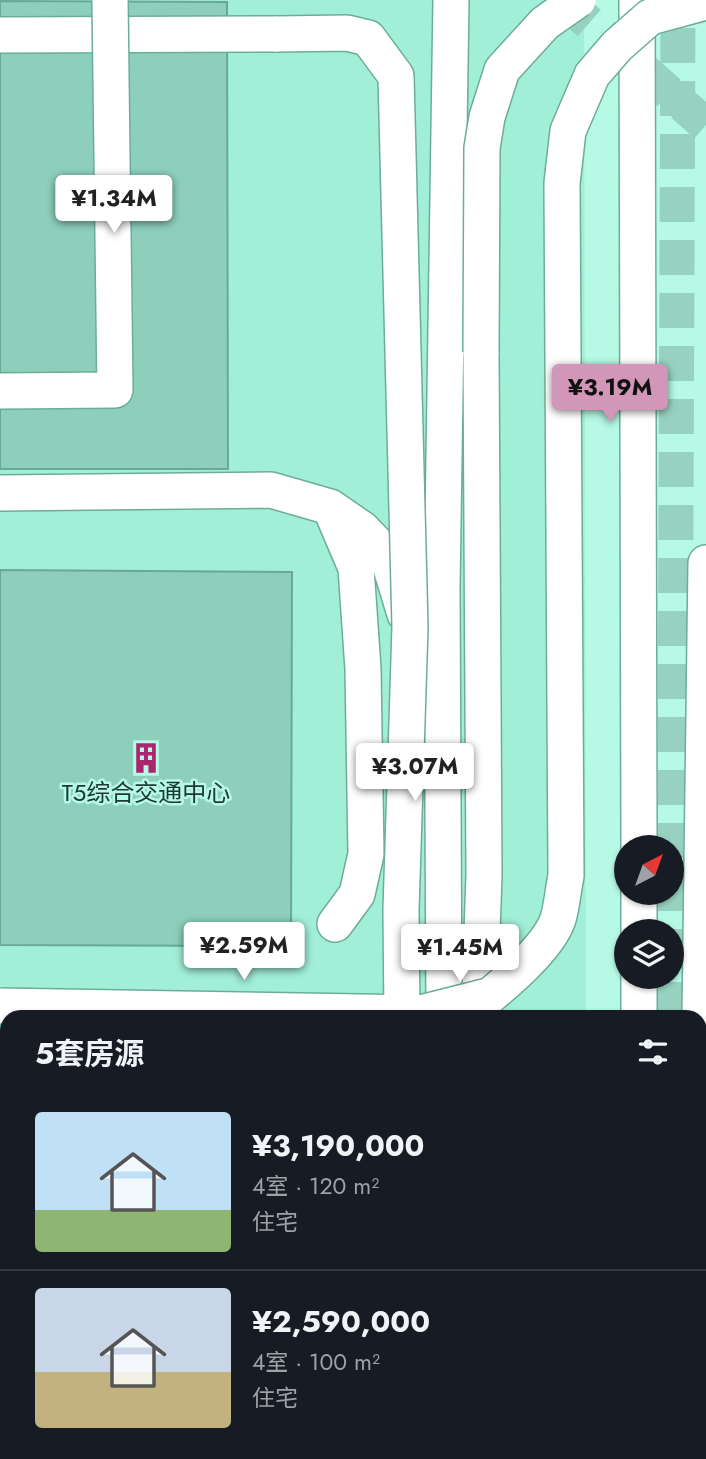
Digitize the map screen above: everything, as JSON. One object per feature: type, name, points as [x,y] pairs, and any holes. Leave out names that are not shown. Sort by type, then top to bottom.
[{"type":"street","points":[[0,391],[115,390],[110,0]]},
{"type":"street","points":[[442,0],[449,52]]},
{"type":"street","points":[[444,1010],[442,589],[451,0]]},
{"type":"street","points":[[485,1006],[482,148],[487,117],[502,70],[545,23],[578,0]]},
{"type":"street","points":[[637,0],[639,835]]},
{"type":"street","points":[[448,1010],[485,1006],[538,950],[558,921],[566,876],[562,183],[568,131],[592,75],[617,46],[650,17],[706,2]]},
{"type":"street","points":[[0,35],[347,33],[368,38],[396,76],[410,628],[401,911],[402,1010]]},
{"type":"street","points":[[0,493],[271,490],[330,507],[362,529],[387,555],[410,628]]},
{"type":"street","points":[[330,507],[356,568],[363,669],[366,854],[357,894],[335,924]]},
{"type":"street","points":[[700,1010],[706,563]]},
{"type":"street","points":[[442,589],[484,875]]},
{"type":"street","points":[[639,989],[639,1010]]},
{"type":"street","points":[[0,1006],[241,1010]]},
{"type":"shaded area","points":[[0,0],[584,0],[586,1010],[0,1010]]},
{"type":"building","points":[[0,1],[227,2],[228,469],[0,469]]},
{"type":"building","name":"T5综合交通中心","points":[[0,570],[292,572],[291,946],[0,945]]},
{"type":"tunnel","points":[[563,0],[706,125]]},
{"type":"tunnel","points":[[674,1010],[678,0]]},
{"type":"place","name":"T5综合交通中心","points":[[146,758]]}]
